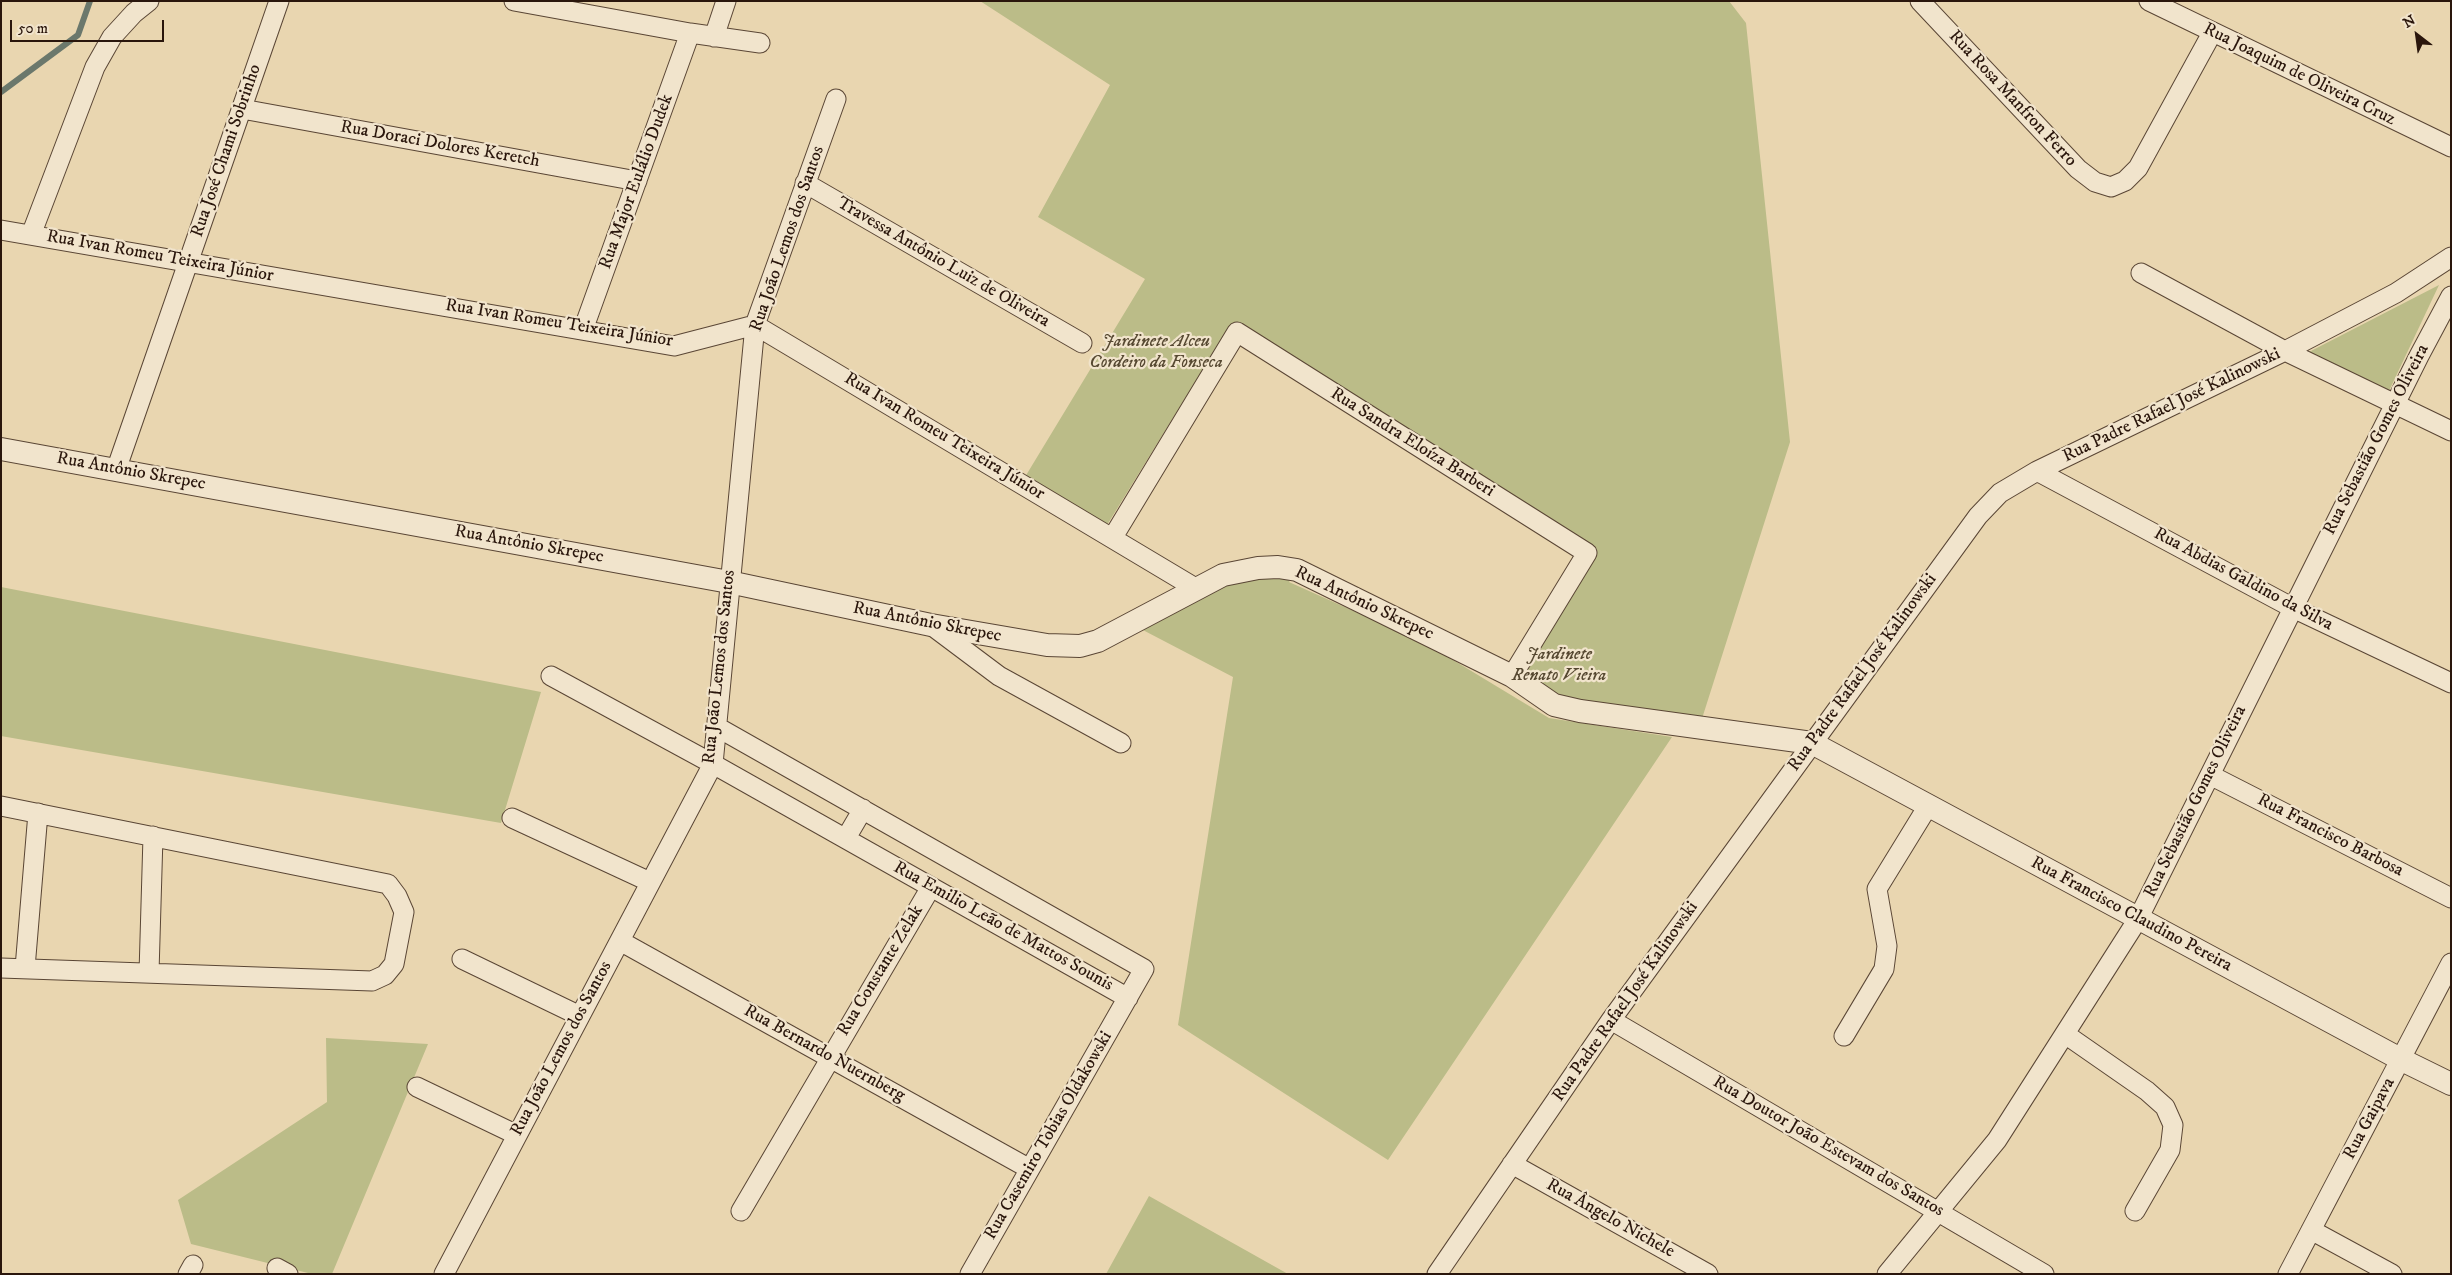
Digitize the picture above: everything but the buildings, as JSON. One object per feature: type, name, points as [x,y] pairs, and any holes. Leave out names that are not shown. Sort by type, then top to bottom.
[{"type":"street","points":[[31,235],[95,67],[112,38],[134,13],[149,1]]},
{"type":"street","name":"Rua José Chami Sobrinho","points":[[116,470],[279,1]]},
{"type":"street","points":[[514,1],[690,33],[760,43]]},
{"type":"street","points":[[714,37],[726,1]]},
{"type":"street","name":"Rua Rosa Manfron Ferro","points":[[1920,1],[2078,169],[2095,182],[2111,187],[2125,181],[2138,168],[2212,33]]},
{"type":"street","name":"Rua Joaquim de Oliveira Cruz","points":[[2148,1],[2451,147]]},
{"type":"street","name":"Rua Major Eulálio Dudek","points":[[583,330],[690,33]]},
{"type":"street","name":"Rua João Lemos dos Santos","points":[[444,1274],[713,764],[755,325],[836,99]]},
{"type":"street","name":"Rua Doraci Dolores Keretch","points":[[242,109],[637,181]]},
{"type":"street","name":"Travessa Antônio Luiz de Oliveira","points":[[805,183],[1082,343]]},
{"type":"street","name":"Rua Ivan Romeu Teixeira Júnior","points":[[1,230],[674,346],[755,325],[1113,537],[1197,589]]},
{"type":"street","name":"Rua Padre Rafael José Kalinowski","points":[[1437,1274],[1611,1020],[1978,516],[2000,494],[2037,471],[2285,351],[2396,293],[2451,257]]},
{"type":"street","points":[[2141,273],[2285,351],[2451,431]]},
{"type":"street","name":"Rua Sebastião Gomes Oliveira","points":[[1887,1274],[1998,1140],[2138,919],[2451,296]]},
{"type":"street","name":"Rua Sandra Eloíza Barberi","points":[[1113,537],[1237,332],[1587,553],[1512,676]]},
{"type":"street","name":"Rua Antônio Skrepec","points":[[1,449],[729,582],[931,625],[1048,645],[1080,646],[1115,634],[1224,575],[1278,567],[1297,570],[1512,676],[1554,705],[1580,712],[1812,744]]},
{"type":"street","name":"Rua Abdias Galdino da Silva","points":[[2037,471],[2293,608],[2451,684]]},
{"type":"street","points":[[931,625],[999,676],[1121,743]]},
{"type":"street","name":"Rua Emilio Leão de Mattos Sounis","points":[[550,676],[846,838],[1128,998],[1144,969],[717,727]]},
{"type":"street","name":"Rua Francisco Claudino Pereira","points":[[1812,744],[2402,1060],[2451,1084]]},
{"type":"street","name":"Rua Francisco Barbosa","points":[[2210,775],[2451,898]]},
{"type":"street","points":[[1,806],[388,884],[397,896],[404,912],[394,964],[384,975],[372,981],[1,968]]},
{"type":"street","points":[[1844,1036],[1884,969],[1887,946],[1877,889],[1928,806]]},
{"type":"street","points":[[846,838],[862,809]]},
{"type":"street","points":[[25,968],[38,812]]},
{"type":"street","points":[[512,818],[650,882]]},
{"type":"street","points":[[149,973],[154,836]]},
{"type":"street","name":"Rua Constante Zelak","points":[[741,1211],[931,886]]},
{"type":"street","name":"Rua Bernardo Nuernberg","points":[[620,940],[1028,1168]]},
{"type":"street","points":[[462,959],[580,1016]]},
{"type":"street","name":"Rua Gaipava","points":[[2288,1274],[2402,1060],[2451,963]]},
{"type":"street","name":"Rua Casemiro Tobias Oldakowski","points":[[970,1274],[1028,1168],[1128,998]]},
{"type":"street","name":"Rua Doutor João Estevam dos Santos","points":[[1611,1020],[2044,1274]]},
{"type":"street","points":[[2064,1034],[2147,1090],[2164,1107],[2173,1125],[2170,1150],[2136,1211]]},
{"type":"street","points":[[417,1087],[517,1135]]},
{"type":"street","name":"Rua Ângelo Nichele","points":[[1512,1164],[1708,1274]]},
{"type":"street","points":[[2311,1230],[2392,1274]]},
{"type":"green space","points":[[980,1],[1729,1],[1746,23],[1790,442],[1699,728],[1596,714],[1512,676],[1587,553],[1229,327],[1107,525],[1025,477],[1145,279],[1038,217],[1110,85]]},
{"type":"green space","points":[[2439,285],[2388,393],[2307,353]]},
{"type":"green space","points":[[1275,570],[1295,572],[1289,582],[1425,643],[1549,718],[1672,737],[1388,1160],[1178,1025],[1233,677],[1139,628],[1207,592]]},
{"type":"green space","points":[[1,587],[541,692],[501,823],[1,736]]},
{"type":"green space","points":[[326,1038],[428,1044],[332,1274],[312,1274],[191,1244],[178,1200],[327,1102]]},
{"type":"green space","points":[[1149,1196],[1288,1274],[1106,1274]]},
{"type":"waterway","points":[[1,92],[78,35],[90,1]]},
{"type":"park label","name":"Jardinete Alceu Cordeiro da Fonseca","points":[[1156,352]]},
{"type":"park label","name":"Jardinete Renato Vieira","points":[[1559,665]]}]
